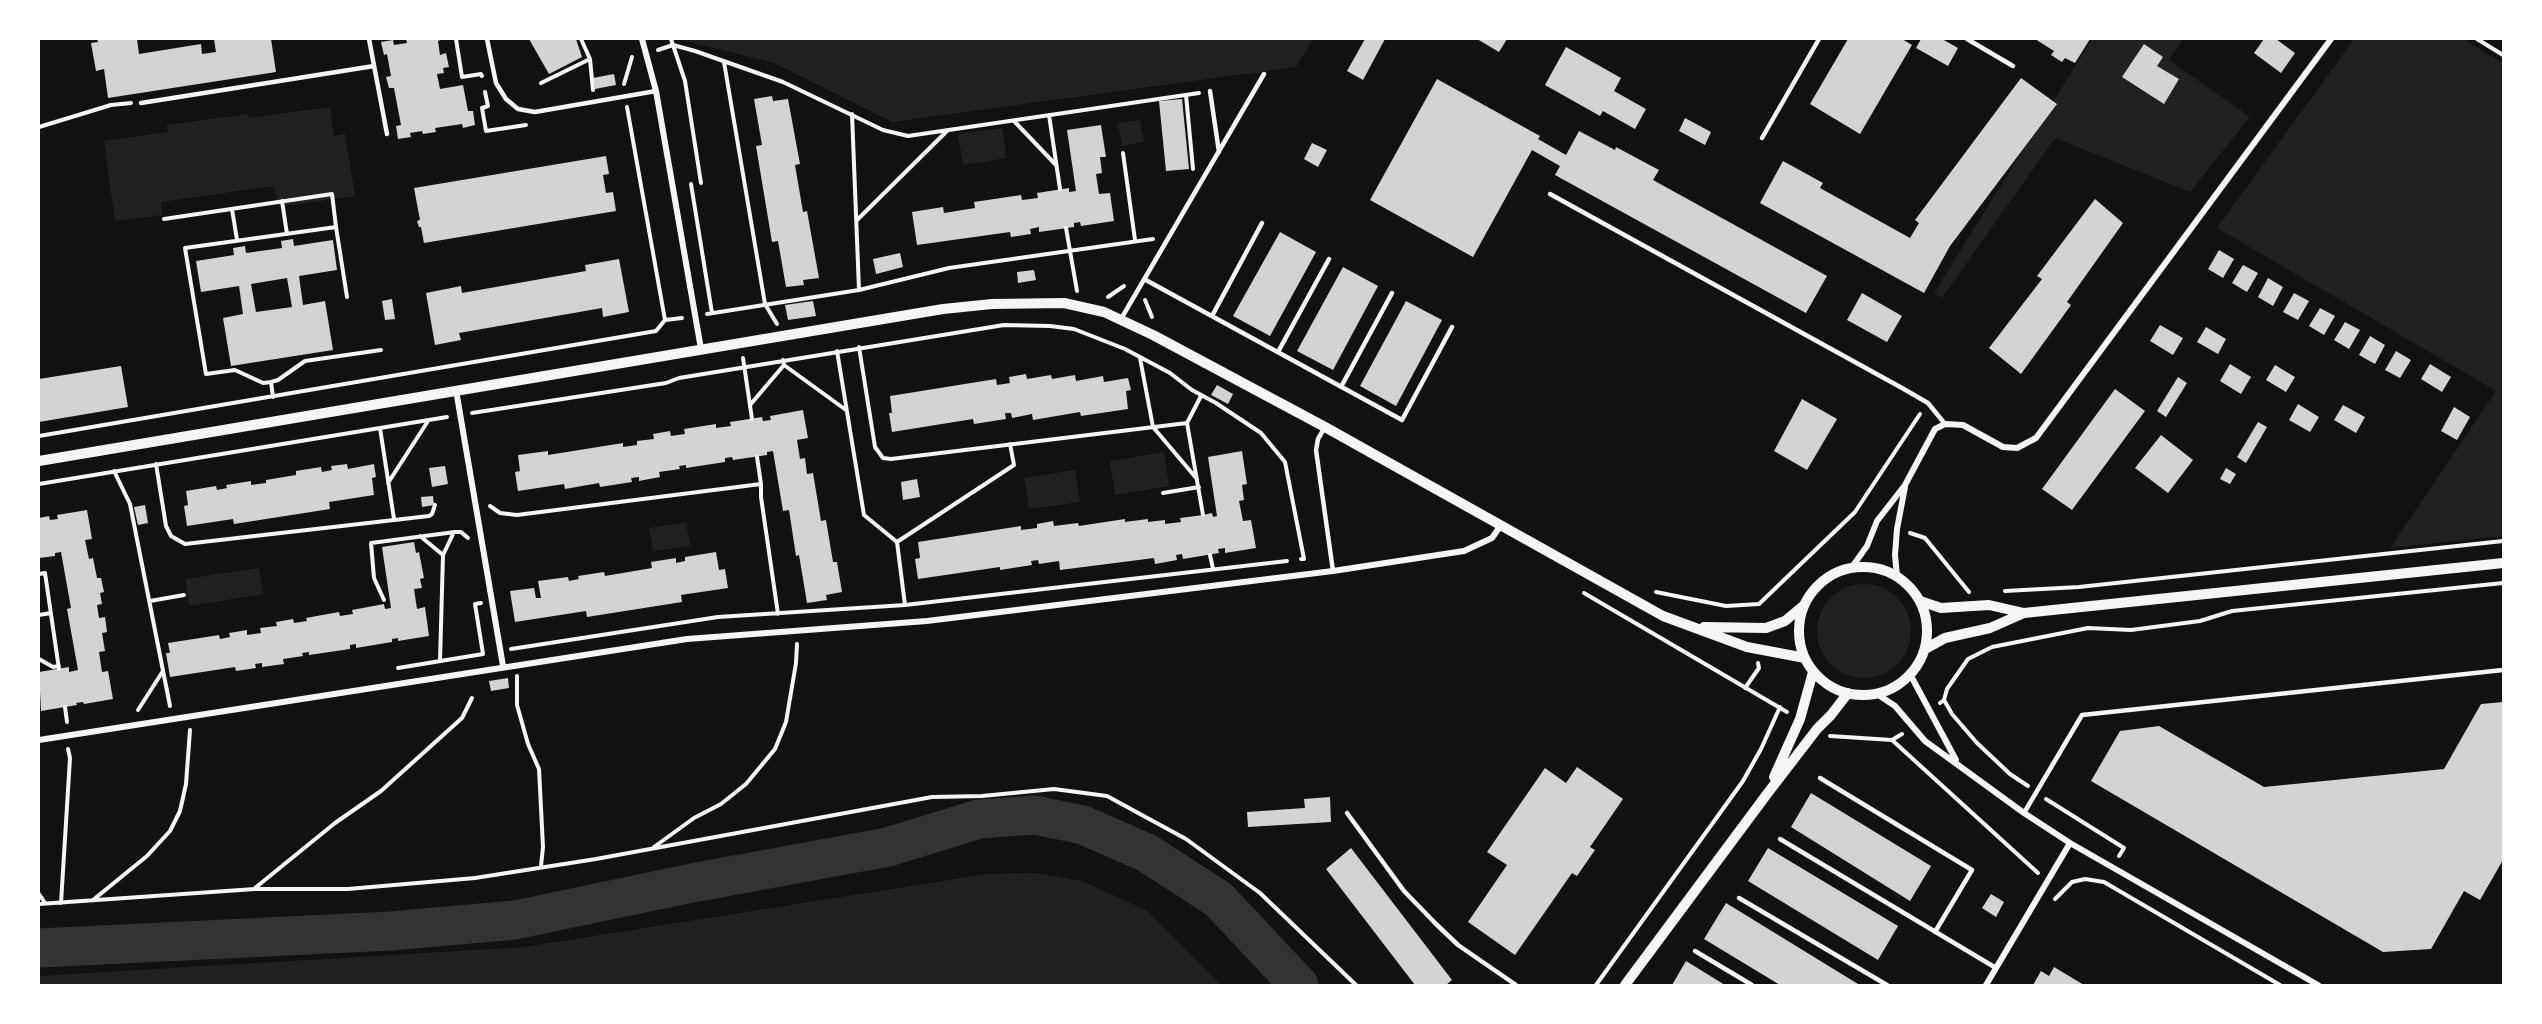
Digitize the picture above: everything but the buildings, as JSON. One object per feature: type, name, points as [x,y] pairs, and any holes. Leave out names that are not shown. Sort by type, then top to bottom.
[{"type":"street","points":[[642,39],[656,91],[700,349]]},
{"type":"street","points":[[1852,567],[1867,546],[1877,521],[1905,485],[1935,429],[1945,424],[1963,424],[2003,447],[2017,448],[2036,438],[2331,39]]},
{"type":"street","points":[[39,462],[740,342],[992,304],[1064,303],[1104,312],[1121,319],[1325,427],[1663,616],[1747,647],[1805,658]]},
{"type":"street","points":[[456,390],[503,666]]},
{"type":"street","points":[[1897,576],[1895,555],[1897,529],[1905,485]]},
{"type":"street","points":[[39,740],[687,639],[927,621],[1333,571],[1464,551],[1492,538],[1501,525]]},
{"type":"street","points":[[1925,649],[1945,638],[1990,628],[2024,613],[2503,563]]},
{"type":"street","points":[[1692,626],[1766,628],[1785,621],[1803,606],[1815,587],[1832,574],[1852,567],[1875,568],[1897,576],[1910,587],[1920,601],[1926,617],[1925,649],[1910,674],[1901,683],[1877,693],[1848,693],[1823,681],[1813,672],[1805,658],[1799,641],[1799,623],[1803,606]]},
{"type":"street","points":[[1920,601],[1941,608],[1989,605],[2024,613]]},
{"type":"street","points":[[1767,794],[1800,719],[1813,672]]},
{"type":"street","points":[[1910,674],[1958,763]]},
{"type":"street","points":[[1625,985],[1767,794],[1848,693]]},
{"type":"street","points":[[1877,693],[1895,706],[1925,741],[2024,813],[2070,843],[2318,985]]},
{"type":"street","points":[[1986,985],[2070,843]]},
{"type":"lane","points":[[369,39],[387,135]]},
{"type":"lane","points":[[487,39],[496,83],[506,99],[518,109],[534,112],[656,91]]},
{"type":"lane","points":[[1762,138],[1819,39]]},
{"type":"lane","points":[[1967,39],[2013,66]]},
{"type":"lane","points":[[141,103],[374,66]]},
{"type":"lane","points":[[1121,319],[1264,74]]},
{"type":"lane","points":[[1210,91],[1219,152]]},
{"type":"lane","points":[[1550,194],[1928,403],[1945,424]]},
{"type":"lane","points":[[1212,316],[1262,223]]},
{"type":"lane","points":[[1278,352],[1329,259]]},
{"type":"lane","points":[[1144,279],[1402,420],[1452,327]]},
{"type":"lane","points":[[1341,387],[1392,293]]},
{"type":"lane","points":[[1325,427],[1318,439],[1316,450],[1333,571]]},
{"type":"lane","points":[[2024,813],[2082,715],[2503,670]]},
{"type":"lane","points":[[1820,778],[1972,870],[1935,932]]},
{"type":"lane","points":[[1347,813],[1404,891],[1436,924],[1458,945],[1516,985]]},
{"type":"lane","points":[[1780,839],[1996,968]]},
{"type":"lane","points":[[1739,898],[1887,985]]},
{"type":"lane","points":[[1695,951],[1752,985]]},
{"type":"path","points":[[581,39],[590,59],[593,92],[603,90]]},
{"type":"path","points":[[671,39],[685,81],[701,183]]},
{"type":"path","points":[[2477,39],[2503,55]]},
{"type":"path","points":[[632,59],[673,45],[783,82],[896,135],[908,136],[1210,91]]},
{"type":"path","points":[[614,88],[625,87],[624,81],[632,59],[630,53]]},
{"type":"path","points":[[541,83],[590,59]]},
{"type":"path","points":[[724,62],[765,304],[776,319],[781,336]]},
{"type":"path","points":[[1186,95],[1193,171]]},
{"type":"path","points":[[39,436],[656,331],[665,320],[626,96]]},
{"type":"path","points":[[39,127],[111,105],[141,103]]},
{"type":"path","points":[[852,113],[859,290]]},
{"type":"path","points":[[1049,115],[1060,189]]},
{"type":"path","points":[[1014,121],[1057,165]]},
{"type":"path","points":[[857,220],[948,130]]},
{"type":"path","points":[[1123,153],[1135,240]]},
{"type":"path","points":[[691,184],[712,313],[859,290],[949,267],[1153,239]]},
{"type":"path","points":[[164,219],[332,194],[347,297]]},
{"type":"path","points":[[282,201],[287,234]]},
{"type":"path","points":[[232,209],[237,240]]},
{"type":"path","points":[[336,227],[185,248],[206,374],[235,370],[263,383],[271,382],[278,380],[305,361],[381,350]]},
{"type":"path","points":[[1066,228],[1076,290],[1084,292]]},
{"type":"path","points":[[1147,249],[1158,229]]},
{"type":"path","points":[[1101,296],[1114,295],[1123,288],[1129,278]]},
{"type":"path","points":[[39,484],[666,383],[679,378],[859,347],[1004,325],[1028,324],[1074,329],[1099,337],[1170,373],[1201,396],[1261,433],[1285,462],[1304,559],[905,605],[685,621],[393,669]]},
{"type":"path","points":[[740,342],[752,419]]},
{"type":"path","points":[[859,347],[874,447],[883,458],[891,459],[1187,423]]},
{"type":"path","points":[[837,351],[864,515],[897,542],[905,605]]},
{"type":"path","points":[[1140,357],[1153,427],[1197,479]]},
{"type":"path","points":[[783,360],[784,365],[846,410]]},
{"type":"path","points":[[750,405],[784,365]]},
{"type":"path","points":[[271,382],[273,397]]},
{"type":"path","points":[[1201,396],[1187,423],[1203,514]]},
{"type":"path","points":[[1648,587],[1658,593],[1726,606],[1759,604],[1855,512],[1928,403]]},
{"type":"path","points":[[388,483],[428,420]]},
{"type":"path","points":[[380,428],[394,519]]},
{"type":"path","points":[[897,542],[1014,465],[1011,444]]},
{"type":"path","points":[[757,457],[762,484],[760,497],[778,614]]},
{"type":"path","points":[[156,464],[166,526],[171,536],[185,544],[429,516],[435,505]]},
{"type":"path","points":[[114,471],[130,504],[171,708],[159,710]]},
{"type":"path","points":[[489,504],[500,513],[517,514],[762,484]]},
{"type":"path","points":[[1163,493],[1199,488]]},
{"type":"path","points":[[1855,512],[1877,521]]},
{"type":"path","points":[[1897,529],[1925,538],[1969,590],[1978,590]]},
{"type":"path","points":[[440,661],[443,555],[454,532]]},
{"type":"path","points":[[384,600],[374,578],[370,543],[454,532],[464,534],[468,542]]},
{"type":"path","points":[[419,536],[443,555]]},
{"type":"path","points":[[1997,591],[2079,587],[2503,541]]},
{"type":"path","points":[[1210,555],[1213,569]]},
{"type":"path","points":[[39,574],[45,573],[59,667],[53,667],[39,659]]},
{"type":"path","points":[[1944,700],[1947,689],[1968,659],[1992,647],[2088,628],[2131,630],[2200,621],[2232,611],[2503,583]]},
{"type":"path","points":[[1583,592],[1780,707],[1743,781],[1596,985]]},
{"type":"path","points":[[150,601],[184,595]]},
{"type":"path","points":[[483,654],[475,604],[492,601]]},
{"type":"path","points":[[39,615],[51,613]]},
{"type":"path","points":[[653,847],[671,833],[721,804],[738,790],[776,749],[786,722],[796,663],[798,630]]},
{"type":"path","points":[[515,664],[519,691],[517,705],[528,744],[539,769],[543,848],[541,866]]},
{"type":"path","points":[[148,711],[136,713],[163,670]]},
{"type":"path","points":[[255,889],[335,823],[381,791],[462,718],[472,698]]},
{"type":"path","points":[[65,708],[67,722]]},
{"type":"path","points":[[93,900],[147,856],[170,831],[180,811],[186,784],[191,717]]},
{"type":"path","points":[[57,723],[78,720]]},
{"type":"path","points":[[61,904],[70,758],[65,737]]},
{"type":"path","points":[[1892,740],[2047,881],[2063,889]]},
{"type":"path","points":[[39,904],[255,889],[348,889],[418,885],[596,860],[653,847],[759,830],[932,797],[982,796],[1054,789],[1107,796],[1186,839],[1260,892],[1356,985]]},
{"type":"path","points":[[2050,908],[2063,889],[2072,882],[2085,879],[2104,882],[2280,985]]},
{"type":"path","points":[[39,894],[46,904]]},
{"type":"shaded area","points":[[677,39],[1313,39],[1296,67],[892,122],[774,63]]},
{"type":"shaded area","points":[[2092,39],[2183,39],[2169,60],[2250,117],[2190,192],[2055,138],[1942,298],[1934,293]]},
{"type":"shaded area","points":[[2354,39],[2463,39],[2503,63],[2503,536],[2390,548],[2496,391],[2217,228]]},
{"type":"shaded area","points":[[330,107],[334,136],[345,134],[355,196],[278,207],[274,186],[161,202],[162,215],[115,221],[104,141],[168,132],[167,125],[248,114],[249,118]]},
{"type":"shaded area","points":[[1140,120],[1144,142],[1122,146],[1118,123]]},
{"type":"shaded area","points":[[1002,128],[1007,158],[963,165],[958,134]]},
{"type":"shaded area","points":[[1164,452],[1169,486],[1115,495],[1110,461]]},
{"type":"shaded area","points":[[1075,470],[1080,502],[1029,509],[1024,478]]},
{"type":"shaded area","points":[[686,522],[690,546],[653,551],[649,528]]},
{"type":"shaded area","points":[[259,568],[263,594],[189,606],[185,579]]},
{"type":"shaded area","points":[[1864,584],[1882,588],[1897,598],[1907,613],[1911,631],[1907,649],[1897,664],[1882,674],[1864,678],[1846,674],[1831,664],[1821,649],[1817,631],[1821,613],[1831,598],[1846,588]]},
{"type":"shaded area","points":[[1035,873],[1082,881],[1146,910],[1221,985],[39,985],[39,976],[524,947],[987,874]]},
{"type":"waterway","points":[[39,948],[391,931],[515,920],[692,883],[888,847],[979,819],[1035,815],[1083,825],[1147,853],[1218,899],[1299,985]]}]
